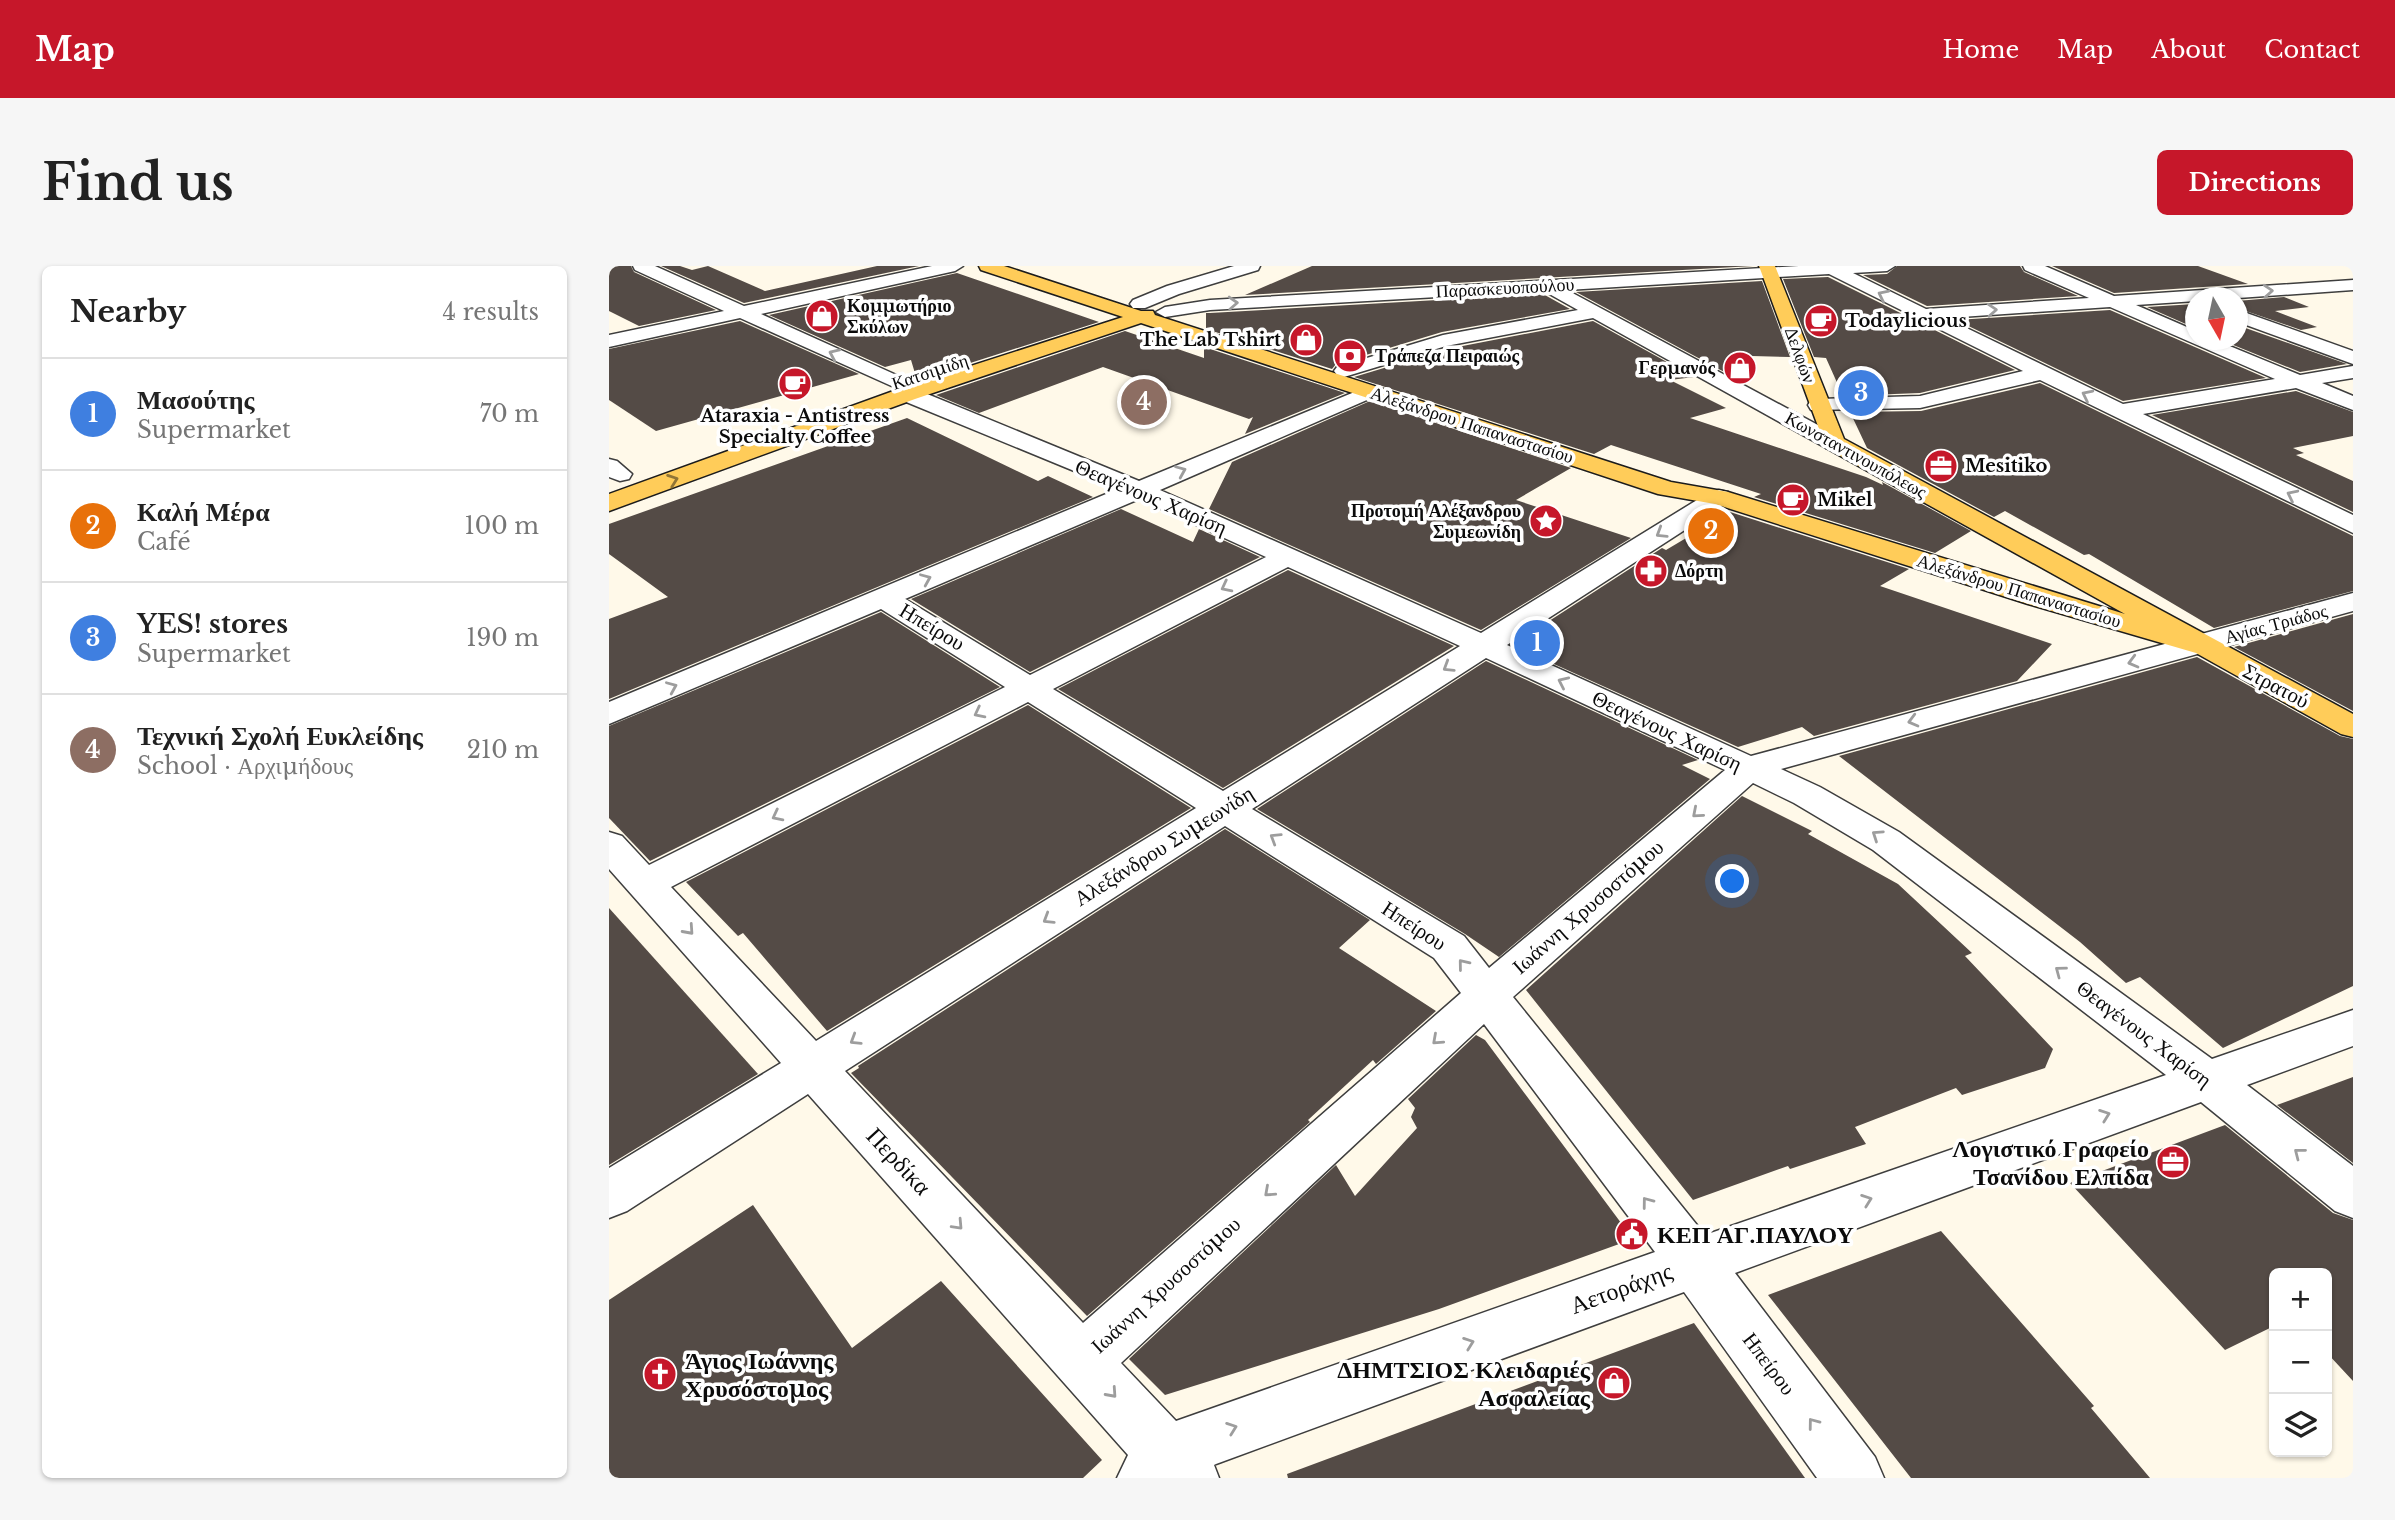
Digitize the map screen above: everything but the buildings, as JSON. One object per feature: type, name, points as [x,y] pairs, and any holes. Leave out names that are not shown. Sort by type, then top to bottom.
[{"type":"main road","name":"Αλεξάνδρου Παπαναστασίου","points":[[988,266],[1133,311],[1369,392],[1667,489],[1719,497]]},
{"type":"main road","name":"Αλεξάνδρου Παπαναστασίου","points":[[1023,266],[1133,311]]},
{"type":"main road","name":"Δελφών","points":[[1768,269],[1834,443]]},
{"type":"main road","name":"Κατσιμίδη","points":[[613,473],[902,388],[1133,311],[1165,312]]},
{"type":"main road","name":"Αλεξάνδρου Παπαναστασίου","points":[[1165,312],[1683,480],[1719,497],[2014,591],[2199,645]]},
{"type":"main road","name":"Κατσιμίδη","points":[[609,503],[902,388]]},
{"type":"main road","name":"Κωνσταντινουπόλεως","points":[[1834,443],[2199,645]]},
{"type":"main road","name":"Στρατού","points":[[2199,645],[2353,727]]},
{"type":"street","name":"Θεαγένους Χαρίση","points":[[641,266],[902,388],[1138,489],[1807,794],[1886,841],[2205,1079],[2353,1195]]},
{"type":"street","points":[[609,341],[955,266]]},
{"type":"street","name":"Κατσιμίδη","points":[[1133,311],[1173,290],[1252,266]]},
{"type":"street","name":"Παρασκευοπούλου","points":[[1165,312],[1204,305],[1768,269],[1887,266]]},
{"type":"street","points":[[2031,266],[2185,334]]},
{"type":"street","points":[[1832,269],[2353,525]]},
{"type":"street","points":[[2295,270],[2348,287]]},
{"type":"street","name":"Κωνσταντινουπόλεως","points":[[1521,271],[1834,443]]},
{"type":"street","points":[[2248,294],[2348,287]]},
{"type":"street","points":[[1924,314],[2185,298]]},
{"type":"street","points":[[1344,370],[1444,341],[1597,312]]},
{"type":"street","points":[[2248,320],[2353,358]]},
{"type":"street","points":[[2223,350],[2353,404]]},
{"type":"street","points":[[2119,411],[2353,372]]},
{"type":"street","points":[[1819,405],[1920,402],[2042,373]]},
{"type":"street","points":[[609,714],[1369,392]]},
{"type":"street","name":"Αλεξάνδρου Συμεωνίδη","points":[[609,1195],[1719,497]]},
{"type":"street","points":[[646,883],[1287,556]]},
{"type":"street","name":"Ηπείρου","points":[[883,598],[1449,947],[1694,1262],[1854,1478]]},
{"type":"street","name":"Αγίας Τριάδος","points":[[2199,645],[2353,603]]},
{"type":"street","name":"Ιωάννη Χρυσοστόμου","points":[[1082,1361],[1488,994],[1749,768],[1821,746],[2199,645]]},
{"type":"street","name":"Περδίκα","points":[[609,845],[1082,1361],[1169,1471]]},
{"type":"street","name":"Αετοράχης","points":[[1169,1471],[1200,1440],[2353,1028]]},
{"type":"place","name":"Κομμωτήριο Σκύλων","points":[[822,316]]},
{"type":"place","name":"Todaylicious","points":[[1821,321]]},
{"type":"place","name":"The Lab Tshirt","points":[[1306,340]]},
{"type":"place","name":"Τράπεζα Πειραιώς","points":[[1350,356]]},
{"type":"place","name":"Γερμανός","points":[[1740,368]]},
{"type":"place","name":"Ataraxia - Antistress Specialty Coffee","points":[[795,384]]},
{"type":"place","name":"YES! stores","points":[[1861,393]]},
{"type":"place","name":"Τεχνική Σχολή Ευκλείδης","points":[[1144,402]]},
{"type":"place","name":"Mesitiko","points":[[1941,466]]},
{"type":"place","name":"Mikel","points":[[1793,500]]},
{"type":"place","name":"Προτομή Αλέξανδρου Συμεωνίδη","points":[[1546,521]]},
{"type":"place","name":"Καλή Μέρα","points":[[1711,531]]},
{"type":"place","name":"Δόρτη","points":[[1651,571]]},
{"type":"place","name":"Μασούτης","points":[[1537,643]]},
{"type":"place","name":"Λογιστικό Γραφείο Τσανίδου Ελπίδα","points":[[2173,1162]]},
{"type":"place","name":"ΚΕΠ ΑΓ.ΠΑΥΛΟΥ","points":[[1632,1234]]},
{"type":"place","name":"Άγιος Ιωάννης Χρυσόστομος","points":[[660,1374]]},
{"type":"place","name":"ΔΗΜΤΣΙΟΣ Κλειδαριές Ασφαλείας","points":[[1614,1383]]}]
